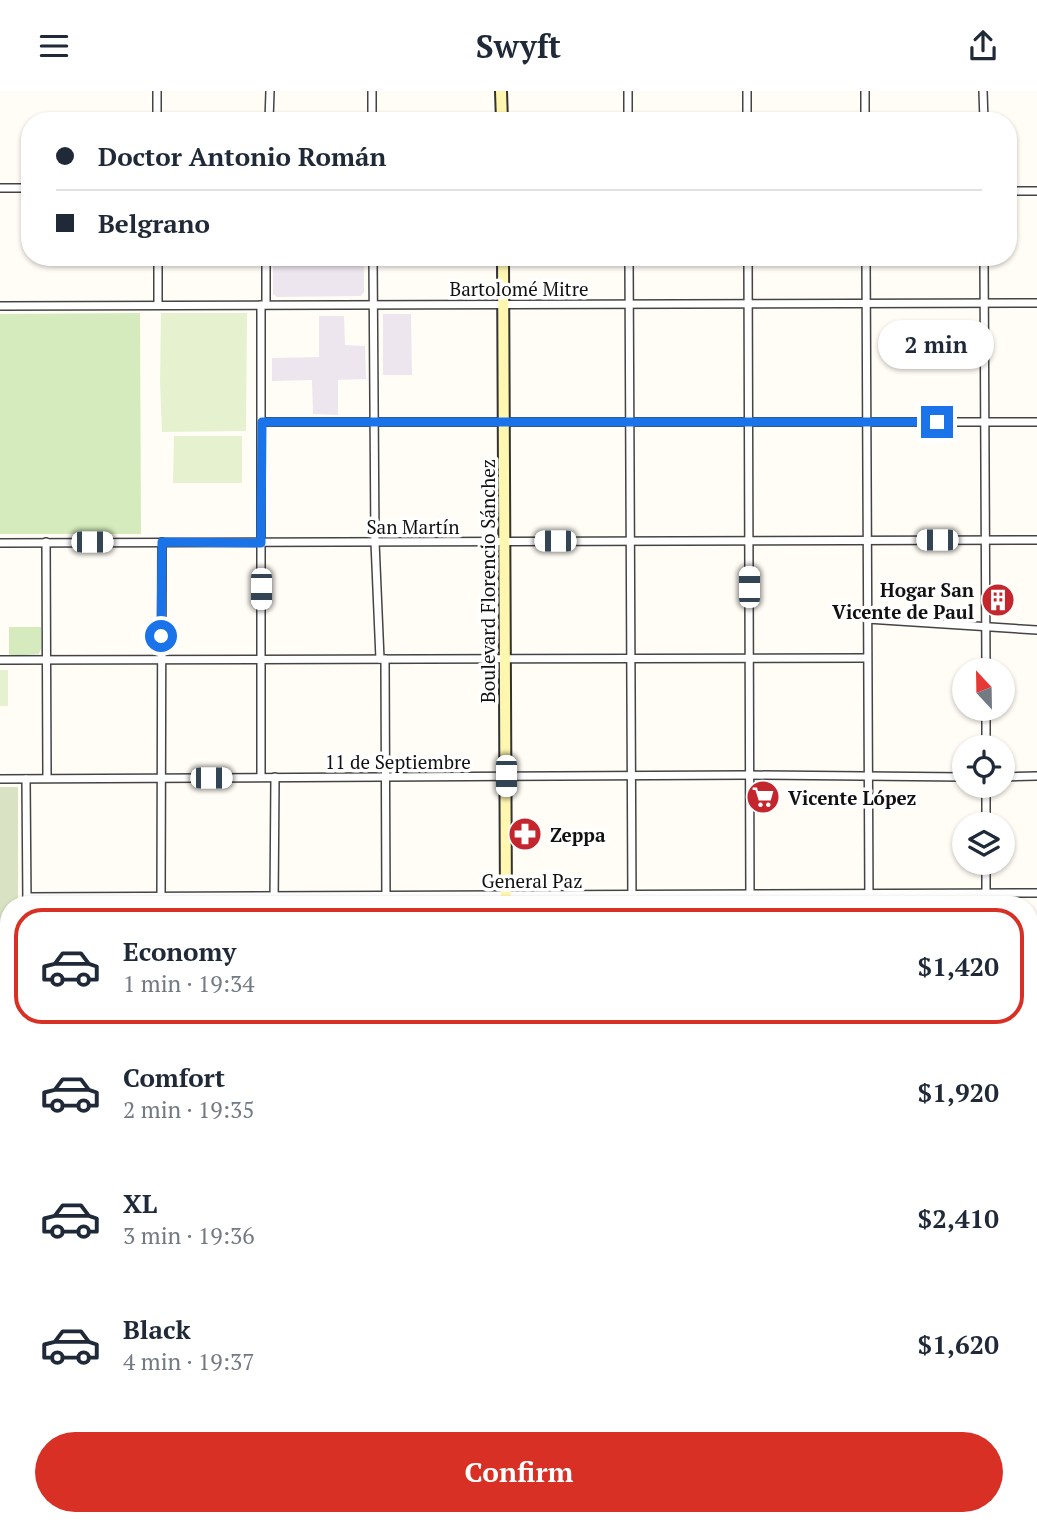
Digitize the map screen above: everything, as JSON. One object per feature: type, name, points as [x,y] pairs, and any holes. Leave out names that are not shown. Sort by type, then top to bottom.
[{"type":"main road","points":[[501,91],[502,112]]},
{"type":"main road","name":"Boulevard Florencio Sánchez","points":[[503,266],[506,896]]},
{"type":"street","points":[[157,91],[158,112]]},
{"type":"street","points":[[269,112],[270,91]]},
{"type":"street","points":[[372,91],[372,112]]},
{"type":"street","points":[[628,91],[628,112]]},
{"type":"street","points":[[747,91],[747,112]]},
{"type":"street","points":[[865,91],[865,112]]},
{"type":"street","points":[[984,91],[984,112]]},
{"type":"street","points":[[0,188],[21,188]]},
{"type":"street","points":[[1017,191],[1037,191]]},
{"type":"street","points":[[158,266],[158,305]]},
{"type":"street","points":[[261,777],[262,422],[266,266]]},
{"type":"street","points":[[373,266],[375,543],[386,777],[386,896]]},
{"type":"street","points":[[629,266],[632,895]]},
{"type":"street","points":[[748,266],[750,894]]},
{"type":"street","points":[[866,266],[869,894]]},
{"type":"street","points":[[984,266],[986,658]]},
{"type":"street","name":"Bartolomé Mitre","points":[[0,306],[1037,303]]},
{"type":"street","points":[[262,422],[1037,422]]},
{"type":"street","name":"San Martín","points":[[0,543],[1037,540]]},
{"type":"street","points":[[161,896],[162,542]]},
{"type":"street","points":[[46,543],[47,778]]},
{"type":"street","points":[[867,619],[1037,630]]},
{"type":"street","points":[[0,660],[867,658]]},
{"type":"street","name":"11 de Septiembre","points":[[0,779],[749,775],[952,777]]},
{"type":"street","points":[[1015,777],[1037,776]]},
{"type":"street","points":[[274,896],[275,777]]},
{"type":"street","points":[[26,779],[27,896]]},
{"type":"street","points":[[986,875],[986,894]]},
{"type":"street","name":"General Paz","points":[[607,896],[1037,893]]},
{"type":"shaded area","points":[[273,266],[364,266],[364,292],[361,296],[277,297],[273,294]]},
{"type":"shaded area","points":[[383,314],[411,314],[412,375],[383,375]]},
{"type":"shaded area","points":[[319,316],[344,316],[345,345],[365,346],[366,379],[338,380],[338,415],[313,414],[312,380],[272,381],[272,358],[319,357]]},
{"type":"green space","points":[[140,313],[141,534],[0,534],[0,314]]},
{"type":"green space","points":[[161,313],[247,313],[246,431],[162,432]]},
{"type":"green space","points":[[174,436],[242,436],[242,483],[173,483]]},
{"type":"green space","points":[[9,627],[41,627],[39,654],[9,656]]},
{"type":"green space","points":[[0,670],[8,670],[8,706],[0,706]]},
{"type":"green space","points":[[0,787],[18,787],[18,896],[0,896]]},
{"type":"place","name":"Hogar San Vicente de Paul","points":[[998,600]]},
{"type":"place","name":"Vicente López","points":[[763,797]]},
{"type":"place","name":"Zeppa","points":[[525,834]]},
{"type":"route","points":[[161,636],[162,542],[261,543],[262,422],[937,422]]}]
